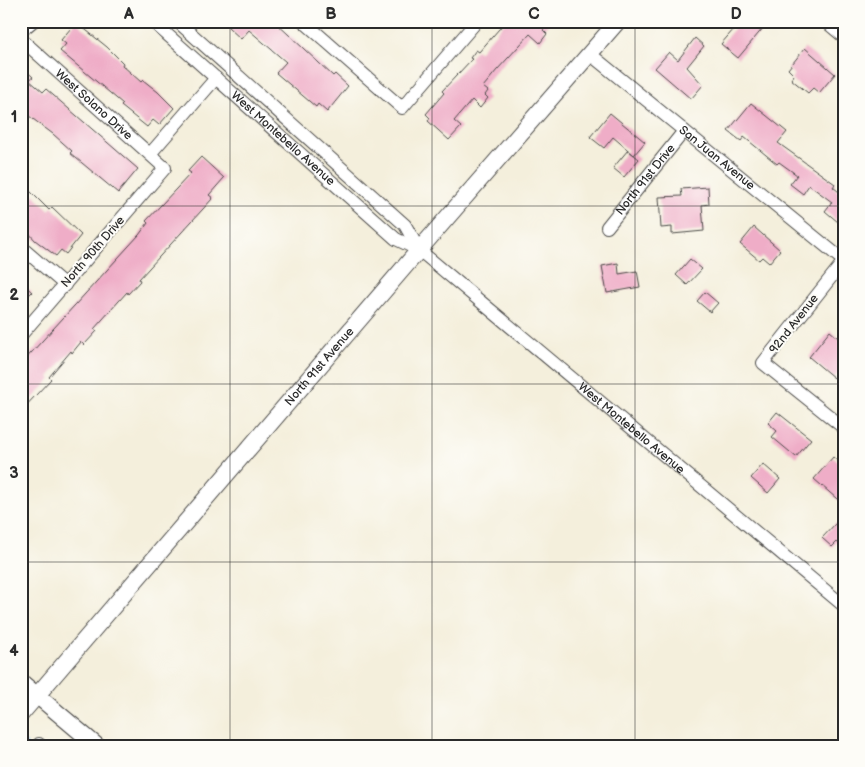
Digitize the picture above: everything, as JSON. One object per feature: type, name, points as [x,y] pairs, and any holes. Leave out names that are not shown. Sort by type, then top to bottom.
[{"type":"main road","name":"North 91st Avenue","points":[[21,714],[618,21]]},
{"type":"main road","points":[[21,682],[97,746]]},
{"type":"street","points":[[21,31],[33,21]]},
{"type":"street","name":"West Montebello Avenue","points":[[152,21],[396,239],[419,250],[844,606]]},
{"type":"street","name":"West Montebello Avenue","points":[[176,21],[405,224],[419,250]]},
{"type":"street","points":[[303,21],[402,108],[477,21]]},
{"type":"street","points":[[825,21],[844,37]]},
{"type":"street","name":"West Solano Drive","points":[[21,39],[165,168]]},
{"type":"street","name":"San Juan Avenue","points":[[590,54],[844,261]]},
{"type":"street","points":[[150,154],[216,78]]},
{"type":"street","name":"North 91st Drive","points":[[607,227],[684,131]]},
{"type":"street","name":"North 90th Drive","points":[[21,335],[165,168]]},
{"type":"street","points":[[21,248],[65,285]]},
{"type":"street","name":"92nd Avenue","points":[[844,261],[763,363],[844,428]]},
{"type":"building","points":[[233,21],[274,21],[333,76],[335,74],[348,86],[327,112],[318,104],[316,107],[276,73],[286,62],[249,30],[241,39],[228,27]]},
{"type":"building","points":[[506,21],[551,21],[543,30],[547,34],[540,43],[530,34],[497,70],[483,87],[488,91],[485,95],[488,98],[480,108],[472,100],[454,121],[461,127],[449,140],[428,121],[430,118],[426,114],[444,93],[442,91],[472,59],[470,58],[476,50],[479,52]]},
{"type":"building","points":[[725,21],[769,21],[738,58],[721,44],[734,29]]},
{"type":"building","points":[[76,22],[107,47],[123,63],[122,65],[141,82],[143,80],[174,108],[159,125],[153,120],[147,127],[121,106],[123,104],[60,51],[66,44],[61,40]]},
{"type":"building","points":[[695,38],[704,46],[687,67],[703,85],[691,99],[655,68],[669,52],[678,60]]},
{"type":"building","points":[[805,48],[835,74],[819,93],[813,88],[808,93],[791,79],[794,75],[788,69]]},
{"type":"building","points":[[21,66],[33,77],[29,80],[43,92],[46,89],[138,169],[118,193],[70,153],[72,151],[53,134],[21,110]]},
{"type":"building","points":[[751,103],[787,132],[778,143],[835,184],[833,187],[844,196],[844,214],[838,222],[825,211],[832,202],[809,185],[803,194],[790,184],[797,175],[779,162],[777,164],[744,137],[741,141],[728,131]]},
{"type":"building","points":[[610,113],[645,142],[634,155],[613,137],[604,148],[590,137]]},
{"type":"building","points":[[628,150],[639,159],[624,177],[613,168]]},
{"type":"building","points":[[201,157],[224,178],[209,195],[213,198],[139,279],[140,281],[128,294],[127,292],[94,329],[97,331],[84,345],[81,342],[72,353],[71,351],[49,377],[51,379],[21,411],[21,364],[139,235],[148,223],[146,221],[191,173],[188,171]]},
{"type":"building","points":[[21,182],[49,210],[52,207],[81,235],[66,254],[61,250],[56,256],[35,240],[21,224]]},
{"type":"building","points":[[708,187],[709,204],[702,205],[704,231],[672,234],[672,227],[661,228],[659,197],[682,196],[681,189]]},
{"type":"building","points":[[754,227],[780,250],[769,263],[762,257],[759,260],[740,244]]},
{"type":"building","points":[[690,259],[702,269],[687,285],[676,275]]},
{"type":"building","points":[[618,263],[619,274],[637,271],[640,287],[607,293],[602,266]]},
{"type":"building","points":[[21,282],[32,292],[21,303]]},
{"type":"building","points":[[705,292],[718,303],[710,312],[697,301]]},
{"type":"building","points":[[830,331],[844,343],[844,366],[834,378],[809,357]]},
{"type":"building","points":[[777,412],[811,439],[796,457],[772,437],[777,431],[768,423]]},
{"type":"building","points":[[833,457],[844,467],[844,505],[814,479]]},
{"type":"building","points":[[763,464],[780,479],[768,493],[751,478]]},
{"type":"building","points":[[836,523],[844,530],[844,548],[837,542],[832,547],[822,538]]}]
